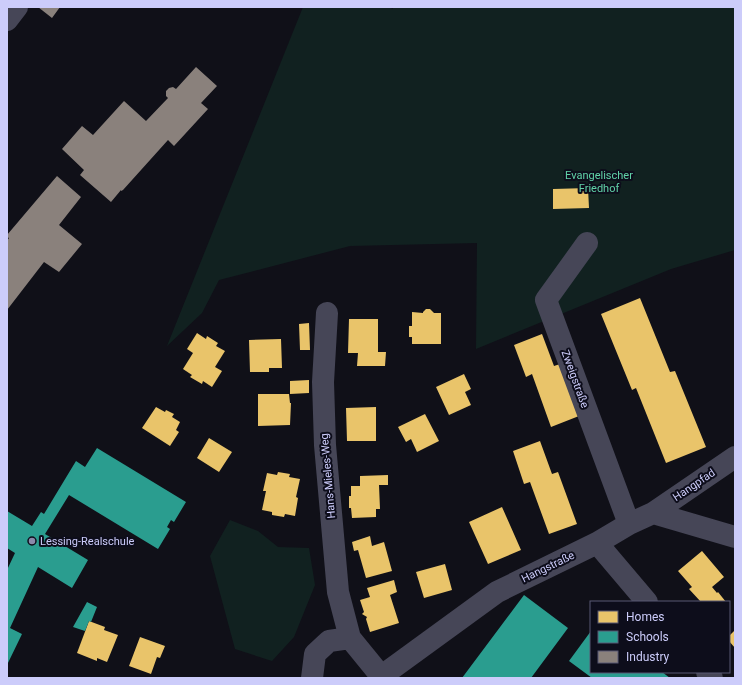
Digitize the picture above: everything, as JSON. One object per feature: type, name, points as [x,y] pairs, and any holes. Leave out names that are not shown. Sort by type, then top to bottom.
[{"type":"street","points":[[7,20],[17,7]]},
{"type":"street","name":"Zweigstraße","points":[[587,243],[546,300],[629,524]]},
{"type":"street","name":"Hans-Mieles-Weg","points":[[327,313],[323,382],[324,445],[338,592],[350,638],[380,677]]},
{"type":"street","name":"Hangpfad","points":[[653,513],[735,457]]},
{"type":"street","points":[[653,513],[735,537]]},
{"type":"street","name":"Hangstraße","points":[[380,677],[497,592],[597,543],[629,524],[653,513]]},
{"type":"street","points":[[597,543],[646,601]]},
{"type":"street","points":[[312,678],[315,654],[329,642],[350,638]]},
{"type":"green space","name":"Evangelischer Friedhof","points":[[303,7],[388,7],[393,9],[393,7],[735,7],[735,250],[671,269],[476,349],[477,243],[350,246],[219,280],[202,313],[167,346]]},
{"type":"green space","points":[[230,520],[258,531],[278,547],[309,548],[315,585],[294,637],[272,661],[235,649],[210,556]]},
{"type":"building: Homes","points":[[588,188],[589,208],[553,209],[553,189]]},
{"type":"building: Homes","points":[[640,298],[670,372],[675,371],[706,447],[666,463],[636,388],[632,390],[601,314]]},
{"type":"building: Homes","points":[[426,309],[430,309],[434,313],[441,313],[441,344],[412,344],[412,337],[409,337],[409,326],[412,326],[412,312],[423,313]]},
{"type":"building: Homes","points":[[349,319],[378,319],[378,352],[386,352],[385,366],[357,366],[358,353],[348,353]]},
{"type":"building: Homes","points":[[309,323],[310,350],[300,350],[299,324]]},
{"type":"building: Homes","points":[[197,333],[206,339],[207,336],[218,343],[216,346],[225,351],[215,367],[222,371],[212,387],[203,381],[202,384],[190,377],[192,375],[183,369],[193,353],[187,349]]},
{"type":"building: Homes","points":[[542,334],[554,366],[560,364],[579,416],[551,427],[532,374],[526,377],[514,345]]},
{"type":"building: Homes","points":[[281,339],[282,368],[269,368],[269,372],[250,372],[249,340]]},
{"type":"building: Homes","points":[[464,374],[471,389],[465,392],[471,405],[449,415],[436,387]]},
{"type":"building: Homes","points":[[309,380],[309,393],[290,394],[290,381]]},
{"type":"building: Homes","points":[[258,394],[289,394],[291,403],[290,425],[258,426]]},
{"type":"building: Homes","points":[[156,407],[165,412],[166,410],[174,414],[172,417],[180,422],[176,430],[179,432],[170,446],[142,428]]},
{"type":"building: Homes","points":[[376,407],[376,441],[347,441],[346,408]]},
{"type":"building: Homes","points":[[425,414],[439,441],[417,452],[411,439],[406,442],[398,427]]},
{"type":"building: Homes","points":[[209,438],[232,452],[219,472],[197,458]]},
{"type":"building: Homes","points":[[540,441],[552,474],[558,472],[577,524],[549,534],[530,482],[524,484],[513,451]]},
{"type":"building: Homes","points":[[278,472],[290,474],[289,477],[300,479],[296,497],[298,498],[295,516],[285,514],[284,517],[272,515],[272,512],[262,510],[266,491],[263,491],[267,473],[277,475]]},
{"type":"building: Homes","points":[[388,475],[388,485],[379,485],[380,509],[376,509],[376,517],[352,518],[351,508],[349,508],[351,486],[360,486],[360,476]]},
{"type":"building: Homes","points":[[502,507],[521,550],[488,564],[469,522]]},
{"type":"building: Homes","points":[[370,536],[372,546],[384,542],[392,571],[366,578],[358,550],[354,551],[352,542]]},
{"type":"building: Homes","points":[[702,551],[724,577],[712,587],[725,601],[700,601],[689,589],[692,587],[678,571]]},
{"type":"building: Homes","points":[[445,564],[452,590],[424,598],[416,572]]},
{"type":"building: Homes","points":[[394,580],[397,592],[390,595],[399,623],[370,632],[366,619],[367,617],[362,614],[364,612],[360,600],[370,597],[367,588]]},
{"type":"building: Homes","points":[[89,621],[105,627],[104,630],[118,635],[107,662],[97,658],[97,661],[77,653]]},
{"type":"building: Homes","points":[[735,630],[735,648],[730,642],[730,635]]},
{"type":"building: Homes","points":[[140,637],[165,646],[160,658],[157,657],[151,674],[129,666]]},
{"type":"building: Schools","name":"Lessing-Realschule","points":[[97,448],[186,502],[174,522],[171,520],[167,527],[170,529],[158,549],[69,495],[45,534],[88,560],[72,588],[38,567],[10,628],[22,634],[7,665],[7,570],[15,553],[7,548],[7,511],[32,526],[41,512],[44,514],[76,461],[85,467]]},
{"type":"building: Schools","points":[[524,595],[568,628],[531,678],[462,678]]},
{"type":"building: Schools","points":[[87,602],[97,607],[91,622],[89,621],[85,631],[73,627]]},
{"type":"building: Schools","points":[[590,632],[590,673],[663,673],[670,678],[592,678],[569,661]]},
{"type":"building: Industry","points":[[38,7],[60,7],[52,18]]},
{"type":"building: Industry","points":[[196,67],[217,86],[201,103],[208,109],[174,146],[168,140],[111,202],[80,175],[84,170],[62,149],[82,126],[93,135],[124,101],[146,121],[168,98],[166,96],[166,91],[173,87],[176,89]]},
{"type":"building: Industry","points":[[57,176],[81,197],[59,225],[82,244],[59,272],[44,262],[7,310],[7,241],[9,238],[7,235]]},
{"type":"place","name":"Lessing-Realschule","points":[[32,541]]}]
